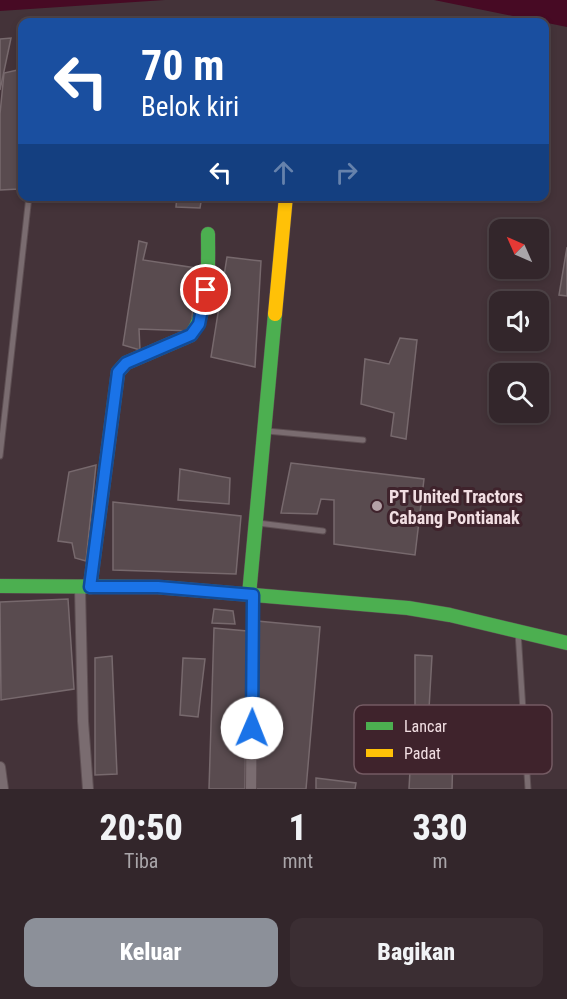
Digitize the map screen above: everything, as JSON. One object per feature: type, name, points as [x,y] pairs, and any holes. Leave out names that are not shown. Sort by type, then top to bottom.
[{"type":"street","points":[[251,789],[251,595],[286,201]]},
{"type":"street","points":[[86,789],[83,721],[85,587],[118,372],[126,363],[191,335],[196,330],[204,305],[208,274],[208,234]]},
{"type":"street","points":[[0,586],[158,587],[408,608],[450,615],[567,643]]},
{"type":"street","points":[[0,766],[3,789]]},
{"type":"lane","points":[[0,456],[28,201]]},
{"type":"lane","points":[[265,431],[363,440]]},
{"type":"lane","points":[[256,523],[323,531]]},
{"type":"lane","points":[[518,631],[523,705]]},
{"type":"lane","points":[[527,774],[528,789]]},
{"type":"shaded area","points":[[0,0],[165,0],[0,11]]},
{"type":"shaded area","points":[[434,0],[567,0],[567,27],[549,23],[549,18],[523,18]]},
{"type":"building","points":[[11,38],[0,90],[0,39]]},
{"type":"building","points":[[18,70],[18,189],[0,190],[0,114],[4,73]]},
{"type":"building","points":[[177,201],[201,201],[200,208],[176,207]]},
{"type":"building","points":[[139,241],[147,243],[143,260],[196,268],[191,331],[139,329],[140,350],[123,345]]},
{"type":"building","points":[[567,247],[567,296],[559,295]]},
{"type":"building","points":[[227,257],[261,261],[255,367],[211,357]]},
{"type":"building","points":[[400,338],[417,340],[406,439],[391,436],[394,413],[361,404],[365,359],[389,364]]},
{"type":"building","name":"PT United Tractors Cabang Pontianak","points":[[291,463],[424,479],[415,555],[334,544],[334,500],[321,499],[317,514],[281,513]]},
{"type":"building","points":[[96,465],[86,561],[75,558],[72,543],[58,541],[69,472]]},
{"type":"building","points":[[180,469],[230,478],[229,504],[178,500]]},
{"type":"building","points":[[113,502],[241,516],[236,574],[113,570]]},
{"type":"building","points":[[68,599],[74,689],[1,700],[0,602]]},
{"type":"building","points":[[214,609],[233,611],[235,624],[212,623]]},
{"type":"building","points":[[257,621],[320,627],[306,789],[255,789]]},
{"type":"building","points":[[214,628],[247,631],[245,789],[209,789]]},
{"type":"building","points":[[415,655],[432,656],[429,705],[415,705]]},
{"type":"building","points":[[112,656],[117,774],[95,775],[95,658]]},
{"type":"building","points":[[183,658],[205,659],[198,717],[180,715]]},
{"type":"building","points":[[410,774],[452,774],[452,789],[409,789]]},
{"type":"building","points":[[316,778],[356,783],[355,789],[316,789]]},
{"type":"traffic: fast","points":[[90,587],[118,372],[126,363],[191,335],[202,312],[205,299],[208,234]]},
{"type":"traffic: fast","points":[[249,595],[275,314]]},
{"type":"traffic: fast","points":[[0,586],[158,587],[408,608],[450,615],[567,643]]},
{"type":"traffic: slow","points":[[275,314],[286,201]]},
{"type":"place","name":"PT United Tractors Cabang Pontianak","points":[[377,506]]},
{"type":"route","points":[[206,290],[199,324],[191,335],[126,363],[118,372],[90,587],[158,587],[253,595],[252,728]]}]
